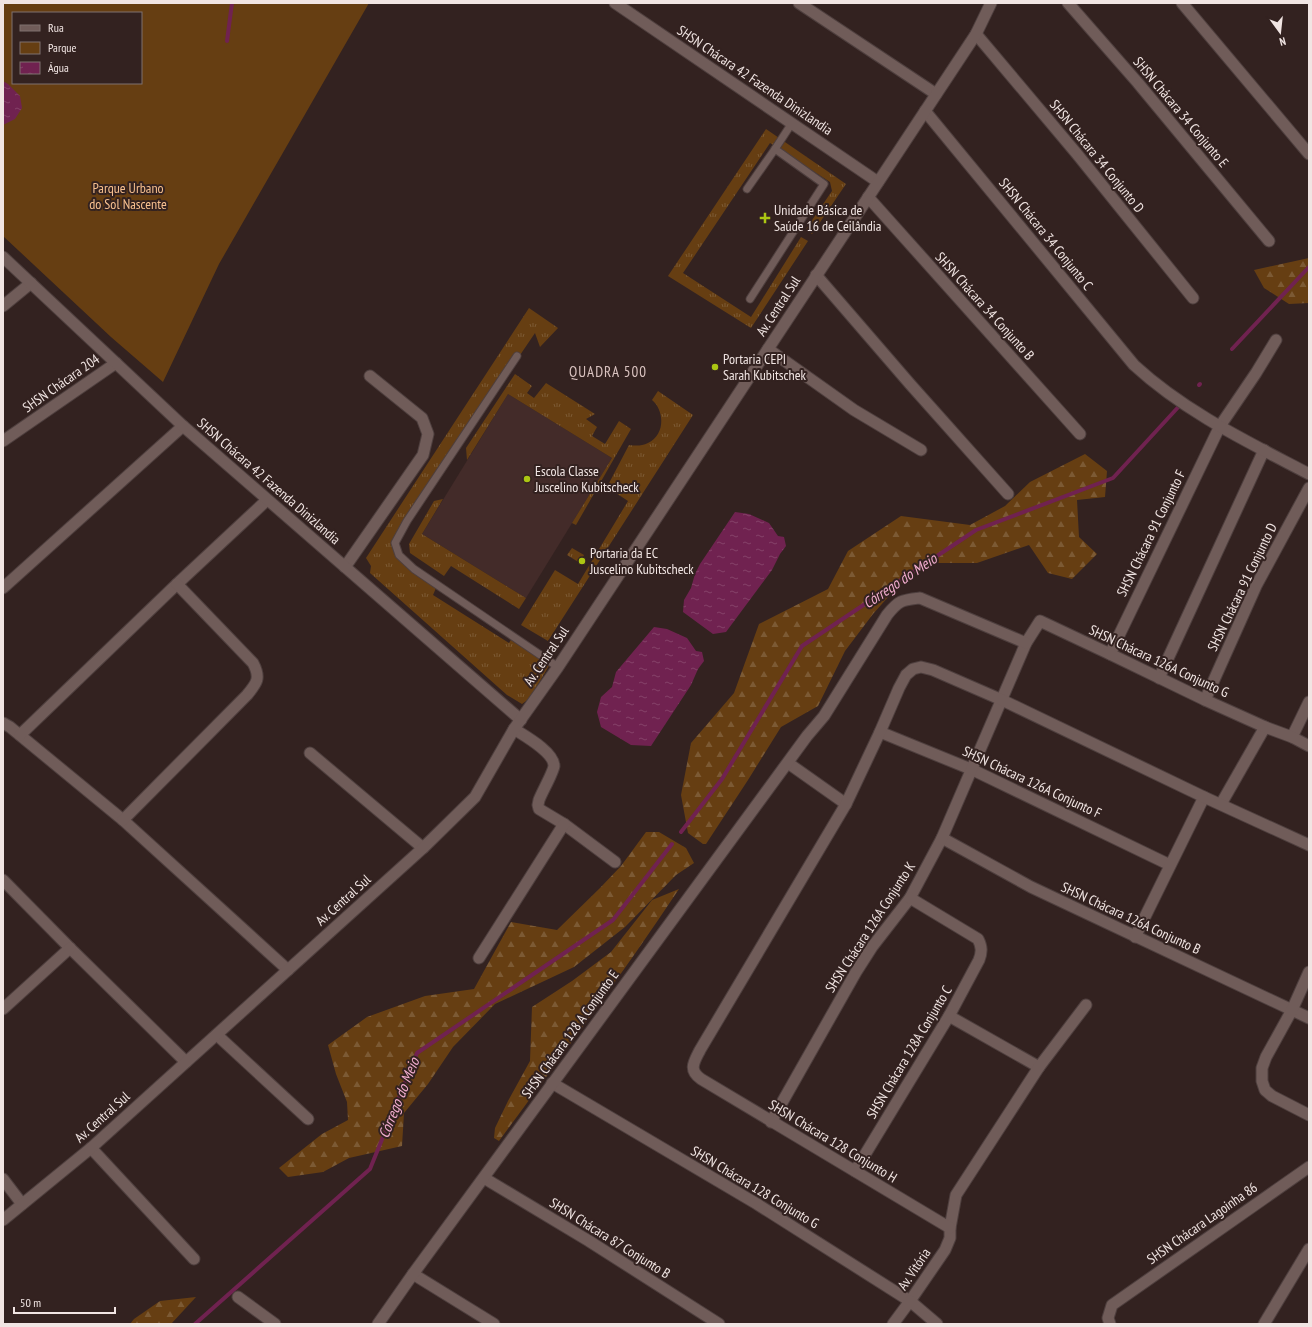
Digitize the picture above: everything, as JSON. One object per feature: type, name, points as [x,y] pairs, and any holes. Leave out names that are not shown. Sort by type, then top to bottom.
[{"type":"street","name":"SHSN Chácara 42 Fazenda Dinizlandia","points":[[615,3],[878,182]]},
{"type":"street","points":[[799,3],[936,94]]},
{"type":"street","name":"SHSN Chácara 34 Conjunto E","points":[[1068,3],[1138,83],[1269,241]]},
{"type":"street","points":[[1182,3],[1309,154]]},
{"type":"street","name":"Av. Central Sul","points":[[3,1220],[91,1148],[423,848],[474,797],[517,725],[558,666],[976,34],[988,4]]},
{"type":"street","name":"SHSN Chácara 34 Conjunto D","points":[[976,34],[1077,154],[1193,298]]},
{"type":"street","name":"SHSN Chácara 34 Conjunto C","points":[[925,111],[1125,354],[1145,375],[1193,410],[1309,474]]},
{"type":"street","name":"SHSN Chácara 34 Conjunto B","points":[[868,197],[1080,434]]},
{"type":"street","name":"SHSN Chácara 42 Fazenda Dinizlandia","points":[[3,257],[183,426],[345,567],[547,753],[553,760],[554,767],[538,805],[539,809],[564,824]]},
{"type":"street","points":[[816,275],[1008,494]]},
{"type":"street","points":[[3,306],[31,283]]},
{"type":"street","name":"SHSN Chácara 91 Conjunto F","points":[[1110,654],[1220,426],[1256,373],[1276,340]]},
{"type":"street","points":[[768,349],[854,410],[921,450]]},
{"type":"street","name":"SHSN Chácara 204","points":[[3,441],[116,363]]},
{"type":"street","points":[[345,567],[423,455],[428,434],[422,418],[370,376]]},
{"type":"street","points":[[3,588],[183,426]]},
{"type":"street","points":[[1159,678],[1264,450]]},
{"type":"street","name":"SHSN Chácara 91 Conjunto D","points":[[1205,700],[1256,586],[1309,488]]},
{"type":"street","points":[[20,735],[267,500]]},
{"type":"street","points":[[123,820],[248,695],[258,676],[253,663],[177,584]]},
{"type":"street","name":"SHSN Chácara 128 A Conjunto E","points":[[378,1324],[552,1083],[807,736],[824,716],[887,615],[896,604],[904,600],[920,598],[1026,643]]},
{"type":"street","name":"SHSN Chácara 126A Conjunto G","points":[[1040,621],[1205,700],[1309,746]]},
{"type":"street","name":"SHSN Chácara 126A Conjunto K","points":[[771,1122],[856,972],[872,947],[910,898],[942,838],[973,770],[1026,643],[1040,621]]},
{"type":"street","points":[[788,763],[846,804],[906,675],[913,669],[921,667],[933,670],[1002,700],[1204,797],[1309,845]]},
{"type":"street","points":[[1292,738],[1309,702]]},
{"type":"street","points":[[3,723],[20,735],[123,820],[288,970]]},
{"type":"street","points":[[1221,804],[1265,727]]},
{"type":"street","name":"SHSN Chácara 126A Conjunto F","points":[[880,732],[973,770],[1170,865]]},
{"type":"street","points":[[310,753],[423,848]]},
{"type":"street","points":[[1135,937],[1204,797]]},
{"type":"street","name":"SHSN Chácara 128 Conjunto H","points":[[846,804],[700,1050],[694,1062],[693,1070],[701,1079],[950,1228]]},
{"type":"street","points":[[480,958],[564,824],[615,862]]},
{"type":"street","name":"SHSN Chácara 126A Conjunto B","points":[[942,838],[1031,887],[1309,1018]]},
{"type":"street","points":[[3,880],[186,1062]]},
{"type":"street","name":"SHSN Chácara 128A Conjunto C","points":[[855,1171],[949,1016],[979,960],[981,952],[981,946],[978,939],[910,898]]},
{"type":"street","points":[[3,1009],[70,948]]},
{"type":"street","points":[[1309,972],[1292,1010],[1266,1057],[1262,1068],[1262,1081],[1265,1090],[1272,1096],[1309,1115]]},
{"type":"street","name":"Av. Vitória","points":[[893,1324],[945,1250],[950,1238],[950,1228],[956,1195],[1039,1067],[1086,1005]]},
{"type":"street","points":[[949,1016],[1039,1067]]},
{"type":"street","points":[[216,1035],[308,1119]]},
{"type":"street","name":"SHSN Chácara 128 Conjunto G","points":[[552,1083],[757,1204],[910,1301],[937,1324]]},
{"type":"street","points":[[91,1148],[194,1259]]},
{"type":"street","name":"SHSN Chácara Lagoinha 86","points":[[1110,1324],[1108,1318],[1112,1305],[1309,1167]]},
{"type":"street","name":"SHSN Chácara 87 Conjunto B","points":[[484,1178],[588,1241],[719,1324]]},
{"type":"street","points":[[3,1180],[22,1204]]},
{"type":"street","points":[[1264,1324],[1309,1249]]},
{"type":"street","points":[[413,1274],[494,1324]]},
{"type":"street","points":[[238,1297],[275,1324]]},
{"type":"lane","points":[[747,189],[792,123]]},
{"type":"lane","points":[[750,299],[824,184],[775,149]]},
{"type":"lane","points":[[517,356],[407,521],[395,543],[399,555],[414,569],[558,666]]},
{"type":"shaded area","name":"Escola Classe Juscelino Kubitscheck","points":[[508,394],[612,458],[526,598],[422,534]]},
{"type":"green space","name":"Parque Urbano do Sol Nascente","points":[[3,3],[369,3],[219,264],[163,382],[111,337],[3,236]]},
{"type":"green space","points":[[766,129],[846,184],[812,234],[806,229],[832,191],[830,182],[770,143],[683,273],[751,317],[801,237],[808,241],[751,328],[668,276]]},
{"type":"green space","points":[[1309,258],[1309,303],[1289,304],[1264,288],[1254,270]]},
{"type":"green space","points":[[529,308],[558,328],[540,347],[535,333],[392,543],[397,557],[436,588],[433,595],[509,643],[512,638],[550,664],[530,698],[522,704],[507,695],[370,573],[371,566],[366,558]]},
{"type":"green space","points":[[515,374],[532,386],[527,393],[534,398],[546,383],[595,414],[586,419],[597,427],[592,436],[605,444],[619,421],[631,429],[576,525],[572,523],[612,458],[508,394],[467,460],[466,448]]},
{"type":"green space","points":[[658,391],[693,415],[548,641],[521,625],[555,570],[578,584],[628,501],[607,487],[629,445],[639,446],[646,444],[654,439],[658,434],[661,416],[652,400]]},
{"type":"green space","points":[[1085,454],[1107,471],[1105,497],[1077,500],[1079,537],[1097,554],[1072,579],[1048,573],[1029,545],[977,563],[928,563],[897,587],[873,614],[845,651],[818,706],[781,727],[706,844],[703,844],[688,833],[681,795],[691,743],[734,693],[759,624],[828,589],[848,551],[901,516],[970,525],[1005,506],[1030,482]]},
{"type":"green space","points":[[443,499],[422,534],[526,598],[519,609],[451,566],[444,576],[410,553],[409,544],[434,501]]},
{"type":"green space","points":[[572,548],[584,555],[580,563],[567,555]]},
{"type":"green space","points":[[646,832],[659,832],[686,848],[694,863],[676,875],[625,927],[574,967],[495,1004],[453,1047],[428,1084],[404,1113],[402,1146],[349,1158],[323,1172],[288,1177],[279,1168],[322,1134],[348,1120],[347,1102],[336,1074],[328,1045],[367,1017],[425,996],[474,989],[511,922],[557,930],[621,866]]},
{"type":"green space","points":[[679,889],[613,985],[499,1141],[494,1138],[495,1128],[530,1061],[532,1007],[572,981],[611,952],[652,900]]},
{"type":"green space","points":[[196,1297],[171,1324],[130,1324],[134,1319],[160,1301]]},
{"type":"water","points":[[3,81],[20,96],[22,108],[15,119],[3,125]]},
{"type":"water","points":[[735,512],[749,514],[769,523],[778,536],[784,537],[786,546],[772,570],[726,632],[713,634],[683,612],[684,600],[691,588],[700,564]]},
{"type":"water","points":[[654,627],[667,629],[687,638],[696,651],[702,652],[704,661],[698,669],[691,685],[651,746],[631,745],[601,727],[597,712],[601,697],[612,687],[616,672]]},
{"type":"waterway","points":[[227,41],[232,3]]},
{"type":"waterway","name":"Córrego do Meio","points":[[1232,349],[1309,267]]},
{"type":"waterway","name":"Córrego do Meio","points":[[681,832],[722,779],[802,646],[976,530],[1113,478],[1182,403]]},
{"type":"waterway","name":"Córrego do Meio","points":[[195,1324],[370,1169],[417,1053],[613,920],[672,844]]},
{"type":"place","name":"Unidade Básica de Saúde 16 de Ceilândia","points":[[765,218]]},
{"type":"place","name":"Portaria CEPI Sarah Kubitschek","points":[[715,367]]},
{"type":"place","name":"Escola Classe Juscelino Kubitscheck","points":[[527,479]]},
{"type":"place","name":"Portaria da EC Juscelino Kubitscheck","points":[[582,561]]},
{"type":"district","name":"QUADRA 500","points":[[608,372]]}]
